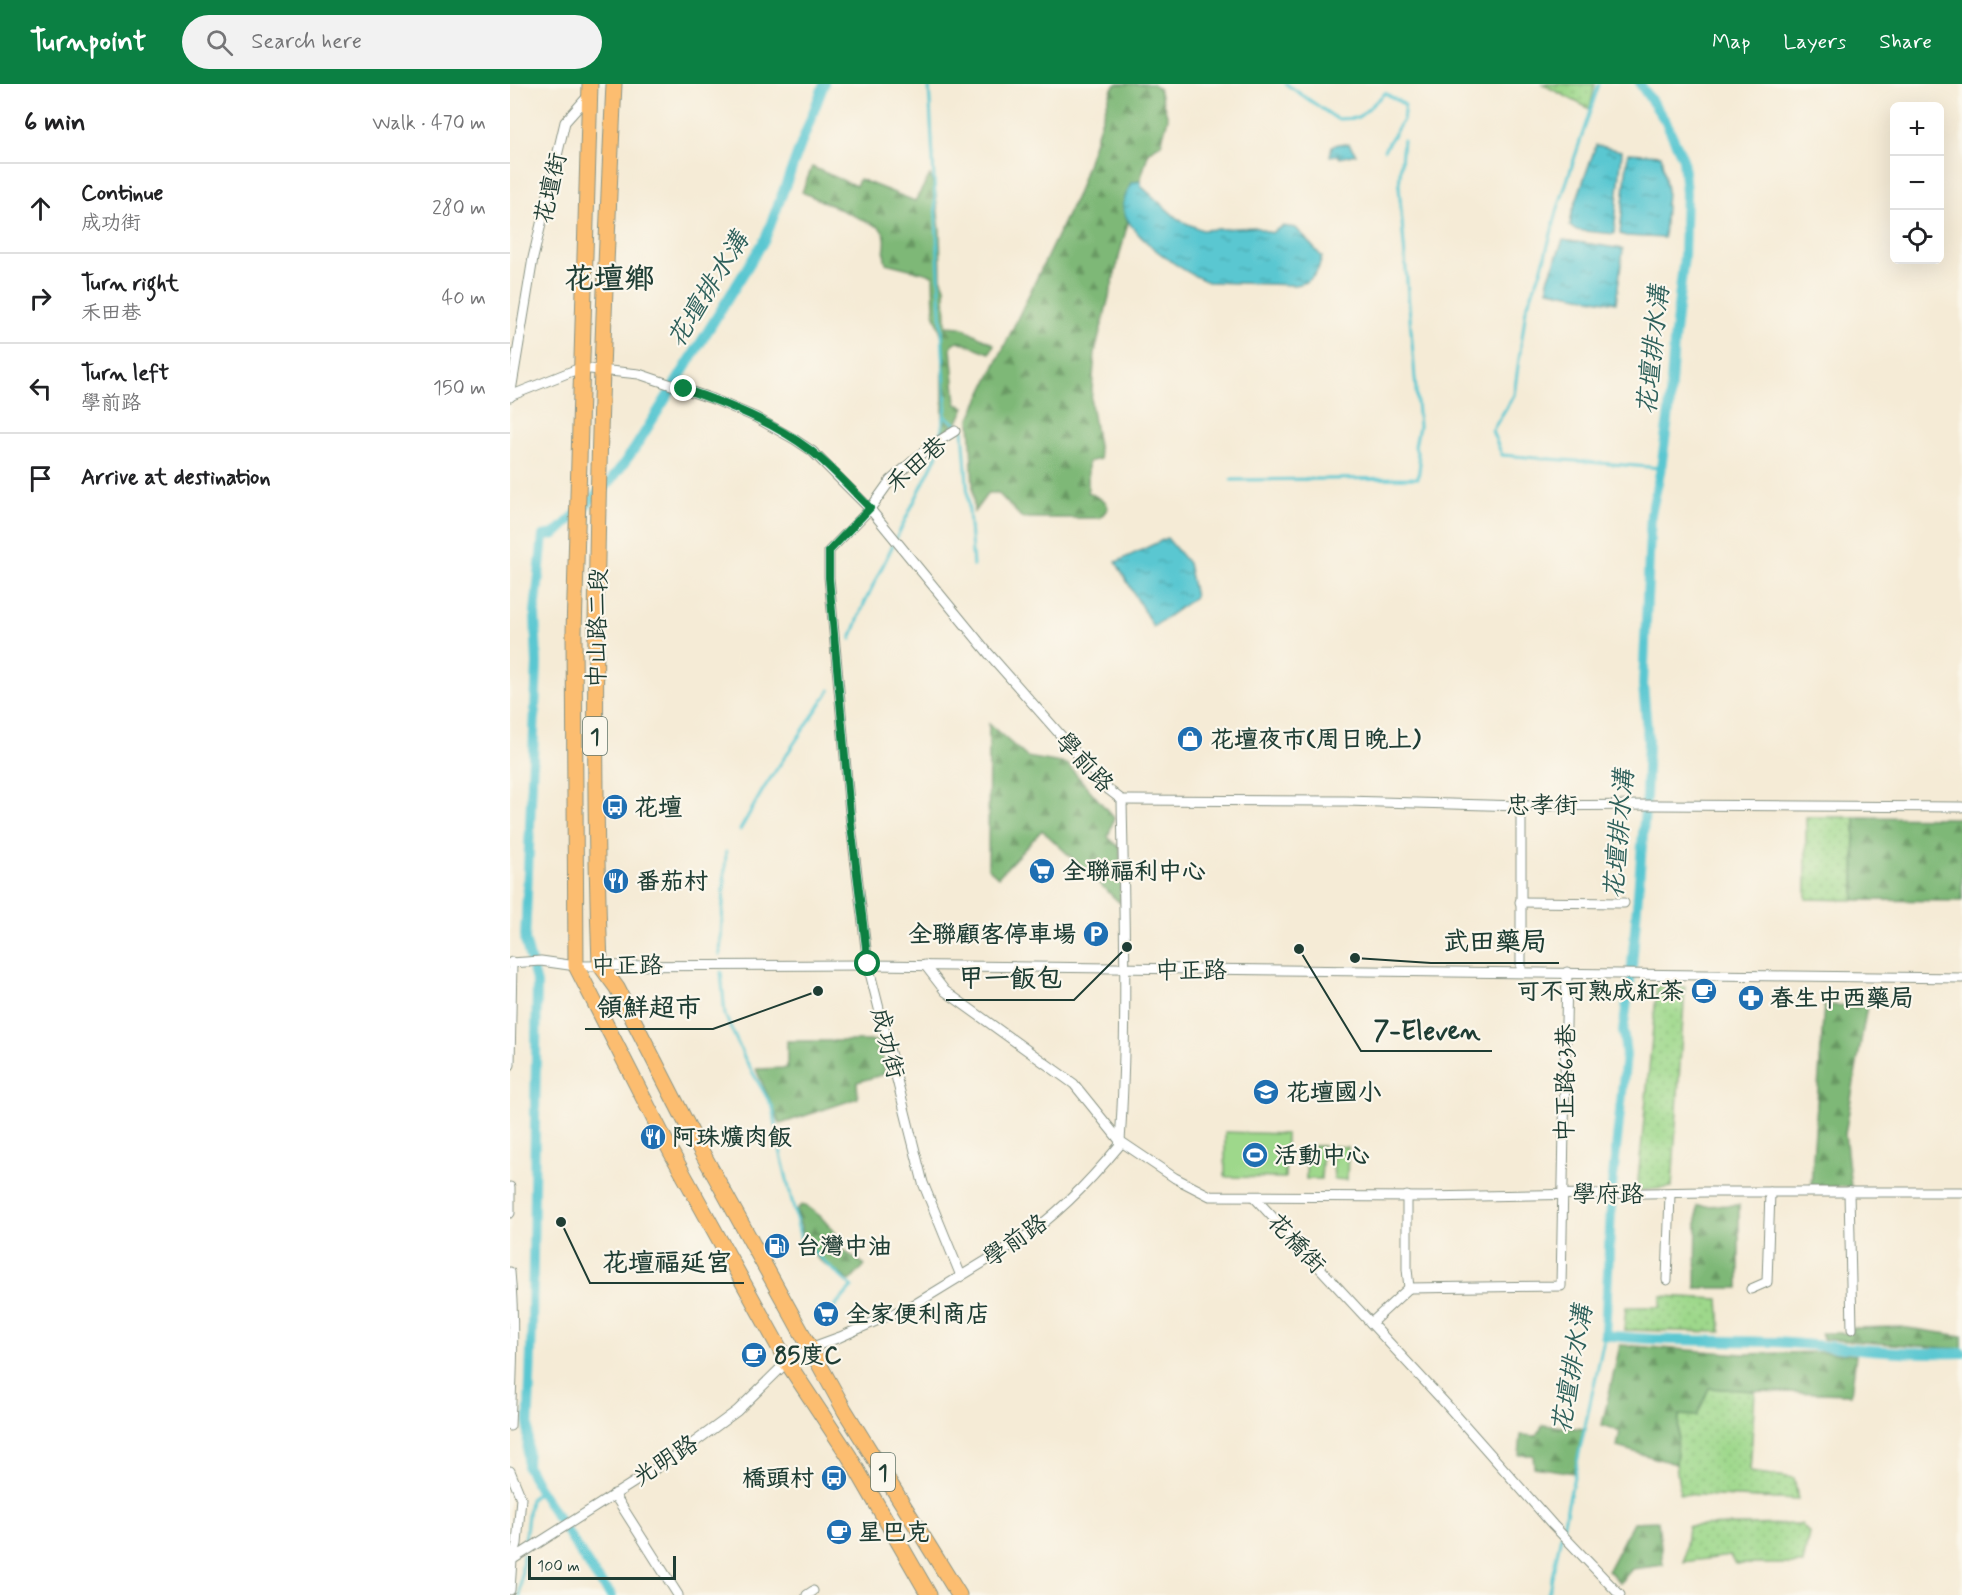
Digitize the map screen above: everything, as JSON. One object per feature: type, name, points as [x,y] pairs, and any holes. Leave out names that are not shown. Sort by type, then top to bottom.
[{"type":"main road","name":"1","points":[[601,369],[614,84]]},
{"type":"main road","name":"1","points":[[580,368],[590,89]]},
{"type":"main road","name":"中山路二段","points":[[576,966],[574,632],[580,368]]},
{"type":"main road","name":"中山路二段","points":[[600,965],[595,771],[601,369]]},
{"type":"main road","name":"1","points":[[600,965],[617,988],[694,1138],[845,1411],[959,1595]]},
{"type":"main road","name":"1","points":[[576,966],[671,1152],[787,1362],[849,1456],[928,1595]]},
{"type":"street","name":"花壇街","points":[[510,396],[533,258],[565,122],[590,89]]},
{"type":"street","points":[[510,396],[580,368],[601,369]]},
{"type":"street","name":"學前路","points":[[601,369],[639,374],[713,399],[755,417],[812,451],[870,508],[989,654],[1109,790],[1122,800],[1124,969],[1122,1107],[1119,1146],[1095,1174],[1034,1231],[894,1314],[810,1348]]},
{"type":"street","name":"禾田巷","points":[[829,551],[870,508],[890,481],[929,447],[955,431]]},
{"type":"street","name":"成功街","points":[[829,551],[837,682],[868,964],[923,1183],[961,1276]]},
{"type":"street","name":"忠孝街","points":[[1122,800],[1334,801],[1521,806],[1653,804],[1962,807]]},
{"type":"street","points":[[1521,806],[1521,972]]},
{"type":"street","points":[[1520,902],[1624,903]]},
{"type":"street","name":"中正路","points":[[511,962],[541,961],[576,966],[868,964],[1962,978]]},
{"type":"street","points":[[510,1065],[511,962]]},
{"type":"street","name":"花橋街","points":[[925,965],[945,991],[1074,1084],[1120,1142],[1175,1178],[1210,1196],[1254,1197],[1446,1404],[1553,1525],[1620,1595]]},
{"type":"street","name":"中正路63巷","points":[[1409,1288],[1561,1286],[1567,972]]},
{"type":"street","points":[[510,1187],[510,1213]]},
{"type":"street","points":[[1751,1289],[1767,1281],[1770,1192]]},
{"type":"street","points":[[1848,1192],[1852,1329]]},
{"type":"street","name":"學府路","points":[[1254,1197],[1962,1192]]},
{"type":"street","points":[[1667,1280],[1670,1194]]},
{"type":"street","points":[[1371,1323],[1409,1288],[1407,1196]]},
{"type":"street","points":[[510,1272],[513,1298],[510,1426]]},
{"type":"street","name":"光明路","points":[[511,1560],[677,1455],[737,1411],[787,1362],[810,1348]]},
{"type":"street","points":[[510,1471],[521,1498],[517,1544],[511,1560],[510,1590]]},
{"type":"street","points":[[614,1494],[678,1595]]},
{"type":"green space","points":[[1117,84],[1153,84],[1159,89],[1168,118],[1161,144],[1149,151],[1140,181],[1131,183],[1123,204],[1128,222],[1095,352],[1091,403],[1100,459],[1088,462],[1088,492],[1106,502],[1108,508],[1100,518],[1022,518],[998,493],[988,493],[974,512],[970,418],[1078,192],[1112,88]]},
{"type":"green space","points":[[1542,84],[1595,84],[1590,109]]},
{"type":"green space","points":[[812,167],[856,186],[859,179],[915,201],[930,175],[935,188],[940,230],[941,277],[945,287],[946,326],[961,327],[994,344],[990,353],[958,341],[953,343],[951,348],[956,404],[965,407],[959,420],[943,434],[943,339],[934,312],[933,275],[886,263],[885,237],[879,227],[802,192]]},
{"type":"green space","points":[[989,724],[1027,757],[1067,764],[1114,818],[1108,837],[1120,848],[1120,903],[1042,830],[998,877],[988,868]]},
{"type":"green space","points":[[1806,817],[1855,817],[1854,900],[1806,899]]},
{"type":"green space","points":[[1855,817],[1962,818],[1962,901],[1854,900]]},
{"type":"green space","points":[[1657,986],[1685,987],[1672,1187],[1637,1191]]},
{"type":"green space","points":[[1824,1005],[1867,1006],[1845,1134],[1851,1187],[1811,1186]]},
{"type":"green space","points":[[787,1041],[880,1041],[885,1074],[857,1082],[858,1098],[780,1124],[756,1069],[787,1068]]},
{"type":"green space","name":"活動中心","points":[[1225,1132],[1286,1134],[1285,1178],[1225,1177]]},
{"type":"green space","points":[[1307,1146],[1323,1146],[1321,1179],[1306,1179]]},
{"type":"green space","points":[[1332,1146],[1348,1147],[1347,1180],[1334,1179]]},
{"type":"green space","points":[[801,1205],[820,1216],[834,1231],[841,1249],[865,1265],[850,1281],[819,1260],[807,1247],[796,1211]]},
{"type":"green space","points":[[1739,1205],[1739,1288],[1696,1288],[1697,1206]]},
{"type":"green space","points":[[1661,1296],[1719,1299],[1721,1332],[1624,1330],[1626,1307],[1661,1307]]},
{"type":"green space","points":[[1901,1327],[1962,1336],[1962,1349],[1823,1339],[1821,1333],[1851,1333],[1852,1328]]},
{"type":"green space","points":[[1620,1345],[1743,1354],[1825,1352],[1856,1355],[1851,1394],[1709,1388],[1697,1416],[1679,1415],[1676,1464],[1617,1447],[1620,1431],[1602,1425]]},
{"type":"green space","points":[[1709,1388],[1755,1391],[1750,1472],[1794,1478],[1798,1500],[1680,1494],[1676,1464],[1679,1415],[1697,1416]]},
{"type":"green space","points":[[1543,1425],[1585,1429],[1574,1473],[1534,1467],[1533,1455],[1519,1455],[1521,1435],[1536,1436]]},
{"type":"green space","points":[[1658,1521],[1663,1565],[1632,1569],[1620,1583],[1608,1570],[1633,1522]]},
{"type":"green space","points":[[1801,1524],[1809,1533],[1803,1564],[1735,1564],[1730,1556],[1684,1562],[1688,1526]]},
{"type":"water","points":[[1349,144],[1356,154],[1340,158],[1338,155],[1330,156],[1332,146]]},
{"type":"water","points":[[1596,145],[1622,151],[1614,234],[1575,230],[1570,226],[1572,213]]},
{"type":"water","points":[[1628,153],[1661,155],[1667,190],[1664,238],[1620,234]]},
{"type":"water","points":[[1140,181],[1142,187],[1179,220],[1202,230],[1255,227],[1271,233],[1283,226],[1296,228],[1322,257],[1318,268],[1310,279],[1294,285],[1209,282],[1198,278],[1171,262],[1133,228],[1123,205],[1131,183]]},
{"type":"water","points":[[1563,240],[1623,249],[1616,303],[1548,290],[1548,280]]},
{"type":"water","points":[[1167,538],[1188,563],[1195,597],[1153,627],[1116,562]]},
{"type":"waterway","name":"花壇排水溝","points":[[611,1595],[597,1578],[540,1491],[527,1466],[532,1324],[537,984],[525,940],[537,664],[535,613],[543,536],[555,534],[610,482],[635,448],[765,239],[824,84]]},
{"type":"waterway","points":[[929,84],[946,407],[940,438]]},
{"type":"waterway","points":[[1286,84],[1337,119],[1358,118],[1385,93],[1405,105],[1403,120],[1384,150]]},
{"type":"waterway","points":[[1599,84],[1558,208],[1541,271],[1526,309],[1514,395],[1492,431],[1502,455],[1661,468]]},
{"type":"waterway","name":"花壇排水溝","points":[[1640,84],[1666,122],[1683,159],[1686,193],[1684,257],[1674,341],[1669,412],[1661,468],[1651,514],[1643,685],[1648,740],[1646,797],[1632,966],[1623,1031],[1626,1055],[1612,1187],[1605,1335],[1668,1340],[1774,1342],[1915,1353],[1962,1353]]},
{"type":"waterway","points":[[1231,480],[1418,478],[1420,463],[1415,446],[1419,426],[1399,186],[1403,140]]},
{"type":"waterway","points":[[945,416],[963,429],[973,566]]},
{"type":"waterway","points":[[851,639],[864,604],[937,455],[939,444]]},
{"type":"waterway","points":[[740,830],[764,788],[830,690]]},
{"type":"waterway","points":[[720,955],[726,852]]},
{"type":"waterway","points":[[721,972],[725,1015],[745,1059],[773,1108],[801,1240],[852,1287],[833,1309]]},
{"type":"waterway","name":"花壇排水溝","points":[[1548,1595],[1605,1335]]},
{"type":"waterway","points":[[524,1548],[530,1499],[540,1491]]},
{"type":"waterway","points":[[520,1595],[523,1555]]},
{"type":"place","name":"花壇夜市(周日晚上)","points":[[1190,739]]},
{"type":"place","name":"花壇","points":[[615,807]]},
{"type":"place","name":"全聯福利中心","points":[[1042,871]]},
{"type":"place","name":"番茄村","points":[[616,881]]},
{"type":"place","name":"全聯顧客停車場","points":[[1096,934]]},
{"type":"place","name":"甲一飯包","points":[[1127,947]]},
{"type":"place","name":"7-Eleven","points":[[1299,949]]},
{"type":"place","name":"武田藥局","points":[[1355,958]]},
{"type":"place","name":"領鮮超市","points":[[818,991]]},
{"type":"place","name":"可不可熟成紅茶","points":[[1704,991]]},
{"type":"place","name":"春生中西藥局","points":[[1751,998]]},
{"type":"place","name":"花壇國小","points":[[1266,1092]]},
{"type":"place","name":"阿珠爌肉飯","points":[[653,1137]]},
{"type":"place","name":"活動中心","points":[[1255,1155]]},
{"type":"place","name":"花壇福延宮","points":[[561,1222]]},
{"type":"place","name":"台灣中油","points":[[777,1246]]},
{"type":"place","name":"全家便利商店","points":[[826,1314]]},
{"type":"place","name":"85度C","points":[[754,1355]]},
{"type":"place","name":"橋頭村","points":[[834,1478]]},
{"type":"place","name":"星巴克","points":[[839,1532]]},
{"type":"district","name":"花壇鄉","points":[[609,278]]},
{"type":"route","points":[[684,389],[755,417],[794,439],[812,451],[870,508],[829,551],[829,578],[851,825],[868,964]]}]
